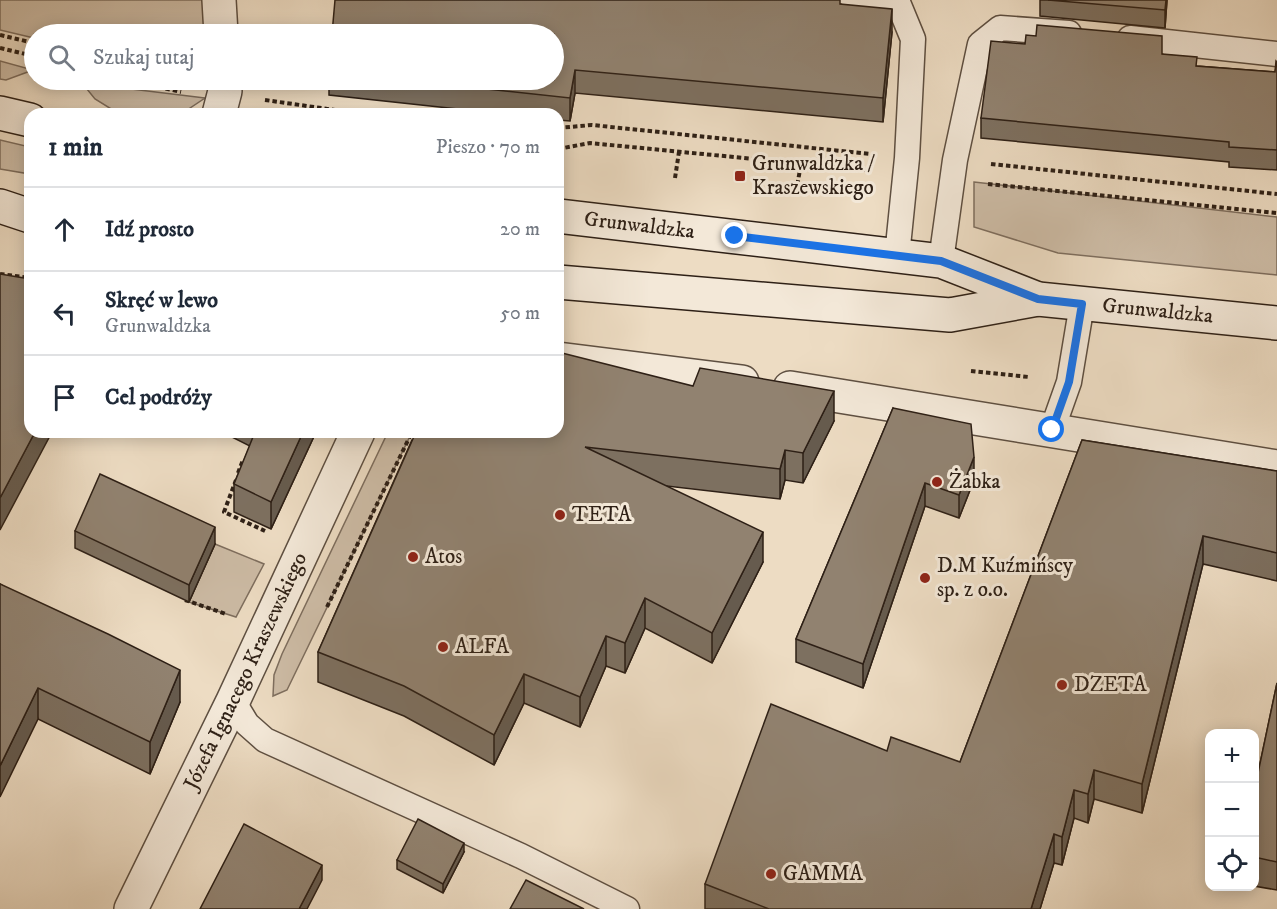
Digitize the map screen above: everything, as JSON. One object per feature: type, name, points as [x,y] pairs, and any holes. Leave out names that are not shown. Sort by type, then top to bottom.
[{"type":"main road","points":[[219,0],[220,24]]},
{"type":"main road","points":[[0,113],[24,119]]},
{"type":"main road","points":[[0,206],[24,214]]},
{"type":"main road","name":"Grunwaldzka","points":[[564,217],[941,261],[1038,299],[1277,323]]},
{"type":"main road","name":"Grunwaldzka","points":[[564,283],[950,315],[1038,299]]},
{"type":"main road","points":[[564,360],[814,391],[1277,466]]},
{"type":"main road","name":"Józefa Ignacego Kraszewskiego","points":[[131,909],[233,700],[355,438]]},
{"type":"lane","points":[[833,0],[899,5],[913,39],[907,158],[897,256]]},
{"type":"lane","points":[[941,261],[955,160],[980,44],[1000,28],[1098,35],[1277,54]]},
{"type":"lane","points":[[1052,430],[1069,382],[1082,304]]},
{"type":"lane","points":[[233,700],[247,724],[265,740],[521,856],[627,909]]},
{"type":"path","points":[[0,34],[24,40]]},
{"type":"path","points":[[0,48],[24,54]]},
{"type":"path","points":[[223,95],[311,108]]},
{"type":"path","points":[[675,178],[680,152]]},
{"type":"path","points":[[796,192],[801,164]]},
{"type":"path","points":[[0,274],[24,277]]},
{"type":"path","points":[[323,614],[409,438]]},
{"type":"path","points":[[254,463],[243,460],[224,512],[266,531]]},
{"type":"path","points":[[178,597],[236,617]]},
{"type":"shaded area","points":[[0,0],[225,0],[229,24],[24,24],[24,36],[0,30]]},
{"type":"shaded area","points":[[0,61],[24,68],[24,73],[6,80],[0,79]]},
{"type":"shaded area","points":[[88,90],[139,90],[205,98],[190,108],[110,108],[95,99]]},
{"type":"shaded area","points":[[0,140],[24,146],[24,173],[0,169]]},
{"type":"shaded area","points":[[974,182],[1277,217],[1277,275],[1058,253],[974,227]]},
{"type":"shaded area","points":[[385,438],[409,438],[287,690],[273,696],[274,675]]},
{"type":"shaded area","points":[[215,544],[264,564],[236,617],[189,602]]},
{"type":"building","points":[[335,0],[840,0],[840,4],[892,9],[883,98],[575,70],[570,98],[495,90],[564,90],[564,24],[333,24]]},
{"type":"building","points":[[1048,0],[1166,0],[1165,10]]},
{"type":"building","points":[[1037,25],[1162,36],[1162,54],[1197,57],[1196,66],[1275,72],[1276,61],[1277,150],[1229,147],[1229,142],[981,118],[991,41],[1025,44],[1026,35],[1036,36]]},
{"type":"building","points":[[0,274],[24,278],[24,438],[32,438],[0,498]]},
{"type":"building","points":[[564,354],[693,386],[700,368],[834,391],[803,453],[785,450],[780,469],[585,447],[763,532],[712,633],[645,598],[625,643],[606,636],[580,697],[524,674],[494,735],[404,686],[318,652],[413,438],[564,438]]},
{"type":"building","points":[[893,408],[971,424],[974,457],[959,495],[925,483],[863,664],[796,639]]},
{"type":"building","points":[[253,438],[300,438],[271,502],[234,484]]},
{"type":"building","points":[[1082,440],[1277,471],[1277,553],[1203,536],[1142,784],[1094,770],[1088,794],[1074,790],[1062,837],[1054,834],[1031,909],[769,909],[705,884],[771,704],[887,751],[891,737],[960,762]]},
{"type":"building","points":[[100,474],[215,527],[189,585],[75,531]]},
{"type":"building","points":[[0,584],[180,670],[150,742],[38,688],[0,766]]},
{"type":"building","points":[[1277,683],[1277,862],[1259,858],[1259,768]]},
{"type":"building","points":[[418,819],[464,843],[443,884],[397,860]]},
{"type":"building","points":[[244,824],[322,865],[299,909],[200,909]]},
{"type":"building","points":[[526,880],[584,909],[510,909]]},
{"type":"place","name":"Grunwaldzka / Kraszewskiego","points":[[740,176]]},
{"type":"place","name":"Żabka","points":[[937,482]]},
{"type":"place","name":"TETA","points":[[560,515]]},
{"type":"place","name":"Atos","points":[[413,557]]},
{"type":"place","name":"D.M Kuźmińscy sp. z o.o.","points":[[925,578]]},
{"type":"place","name":"ALFA","points":[[443,647]]},
{"type":"place","name":"DZETA","points":[[1062,685]]},
{"type":"place","name":"GAMMA","points":[[771,874]]},
{"type":"route","points":[[735,236],[941,261],[1038,299],[1082,304],[1069,382],[1052,430]]}]
